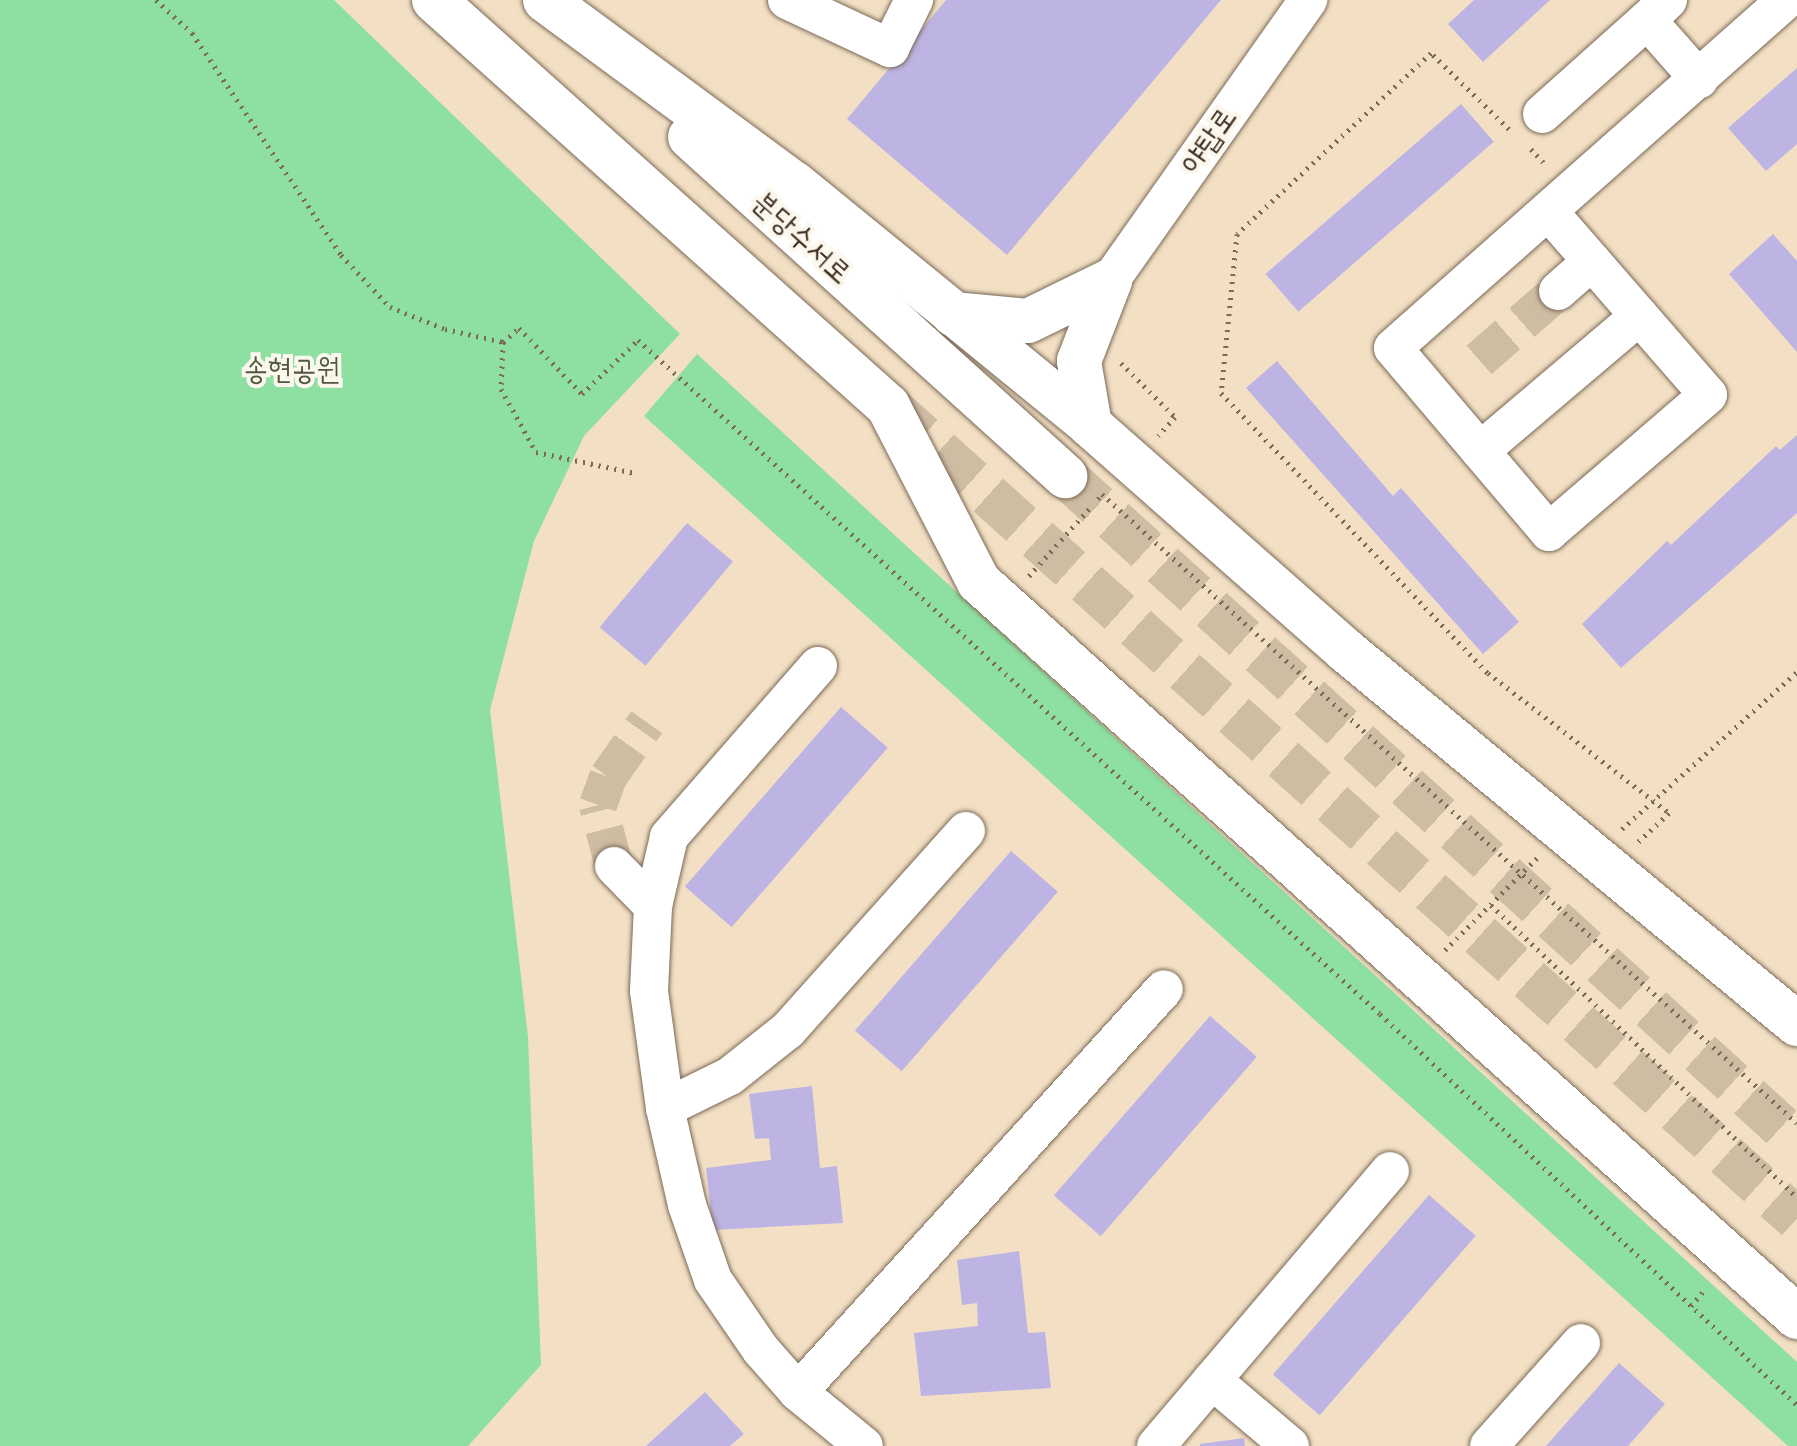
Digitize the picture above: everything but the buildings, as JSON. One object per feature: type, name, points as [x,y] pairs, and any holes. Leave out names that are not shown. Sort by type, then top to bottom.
[{"type":"highway","points":[[434,0],[888,406],[979,582],[1797,1317]]},
{"type":"highway","name":"분당수서로","points":[[537,0],[1065,476]]},
{"type":"highway","points":[[545,0],[795,184],[1090,425],[1345,650],[1797,1024]]},
{"type":"highway","points":[[953,314],[1028,321],[1110,281]]},
{"type":"highway","points":[[1090,425],[1079,361],[1110,281]]},
{"type":"street","points":[[787,0],[890,48],[914,0]]},
{"type":"street","name":"야탑로","points":[[1110,281],[1308,0]]},
{"type":"street","points":[[1549,212],[1708,395],[1549,532],[1393,348],[1786,0]]},
{"type":"street","points":[[1542,114],[1657,10],[1699,79]]},
{"type":"street","points":[[1558,291],[1592,261]]},
{"type":"street","points":[[1480,451],[1639,316]]},
{"type":"street","points":[[818,666],[669,837],[653,906],[649,991],[665,1108],[687,1205],[713,1280],[761,1350],[798,1392],[864,1446]]},
{"type":"street","points":[[665,1108],[730,1076],[788,1030],[966,831]]},
{"type":"street","points":[[614,866],[653,906]]},
{"type":"street","points":[[798,1392],[1164,989]]},
{"type":"street","points":[[1156,1446],[1390,1171]]},
{"type":"street","points":[[1489,1446],[1581,1343]]},
{"type":"street","points":[[1212,1380],[1290,1446]]},
{"type":"path","points":[[156,0],[192,33],[341,255],[390,307],[445,329],[503,342]]},
{"type":"path","points":[[635,473],[536,452],[501,389],[503,342],[519,328],[582,394],[638,340],[1380,1014],[1797,1405]]},
{"type":"path","points":[[1120,362],[1175,417],[1147,447]]},
{"type":"path","points":[[1023,582],[1102,494],[1523,871],[1797,1123]]},
{"type":"path","points":[[1631,821],[1797,672]]},
{"type":"path","points":[[1632,848],[1669,813],[1653,801]]},
{"type":"path","points":[[1439,956],[1545,851]]},
{"type":"path","points":[[1491,905],[1797,1197]]},
{"type":"path","points":[[1380,1014],[1390,1004]]},
{"type":"green space","name":"송현공원","points":[[0,0],[334,0],[680,334],[584,436],[534,541],[490,710],[528,1037],[541,1365],[468,1446],[0,1446]]},
{"type":"green space","points":[[697,354],[1797,1362],[1797,1446],[1788,1446],[644,416]]},
{"type":"tunnel","points":[[1479,360],[1558,291]]},
{"type":"tunnel","points":[[890,407],[1797,1219]]},
{"type":"tunnel","points":[[1065,476],[1797,1141]]},
{"type":"tunnel","points":[[614,866],[598,805],[608,777],[647,722]]}]
